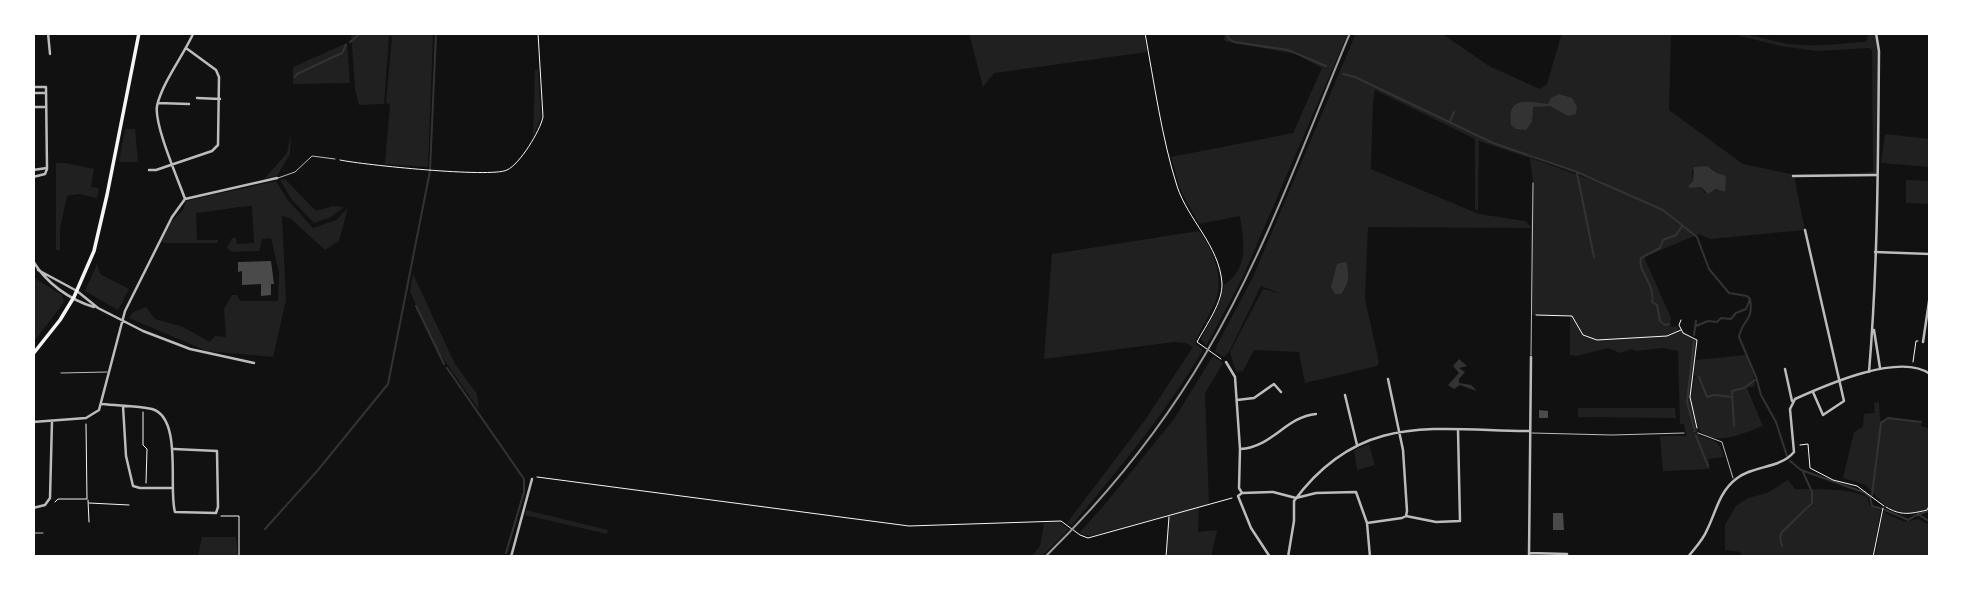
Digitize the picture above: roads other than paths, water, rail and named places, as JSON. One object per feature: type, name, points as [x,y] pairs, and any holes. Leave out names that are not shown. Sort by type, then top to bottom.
[{"type":"main road","points":[[33,354],[74,298],[88,266],[101,226],[139,33]]},
{"type":"street","points":[[48,33],[50,54]]},
{"type":"street","points":[[1869,372],[1877,175],[1879,51],[1876,33]]},
{"type":"street","points":[[185,199],[157,119],[158,103],[193,34]]},
{"type":"street","points":[[149,170],[156,170],[215,148],[219,140],[218,73],[186,48]]},
{"type":"street","points":[[33,87],[46,87],[47,163],[46,173],[33,177]]},
{"type":"street","points":[[33,93],[46,93]]},
{"type":"street","points":[[197,98],[220,99]]},
{"type":"street","points":[[158,103],[189,104]]},
{"type":"street","points":[[33,107],[46,107]]},
{"type":"street","points":[[33,170],[47,168]]},
{"type":"street","points":[[1793,176],[1877,175]]},
{"type":"street","points":[[33,422],[86,418],[99,410],[122,321],[131,297],[172,217],[185,199],[277,178]]},
{"type":"street","points":[[1805,230],[1844,401],[1823,415],[1813,391]]},
{"type":"street","points":[[1875,253],[1930,254]]},
{"type":"street","points":[[33,261],[46,280],[74,298],[122,321],[190,349],[254,363]]},
{"type":"street","points":[[38,270],[77,291],[98,308]]},
{"type":"street","points":[[1923,342],[1930,295]]},
{"type":"street","points":[[1873,323],[1880,368]]},
{"type":"street","points":[[1531,357],[1529,555],[1567,554],[1567,557]]},
{"type":"street","points":[[1226,362],[1235,377],[1242,493]]},
{"type":"street","points":[[1792,401],[1880,368],[1912,367],[1930,374]]},
{"type":"street","points":[[1688,557],[1705,534],[1721,498],[1734,480],[1788,458],[1794,452],[1790,409],[1792,401],[1785,369]]},
{"type":"street","points":[[1388,379],[1405,468],[1406,516]]},
{"type":"street","points":[[1237,400],[1254,398],[1273,384],[1281,392]]},
{"type":"street","points":[[1345,395],[1357,445]]},
{"type":"street","points":[[102,404],[143,408],[160,414],[174,449],[175,512],[216,513],[218,451],[174,449]]},
{"type":"street","points":[[123,406],[126,456],[131,481],[136,488],[173,488]]},
{"type":"street","points":[[1240,449],[1257,447],[1298,418],[1316,414]]},
{"type":"street","points":[[33,508],[42,507],[50,498],[52,421]]},
{"type":"street","points":[[1367,523],[1406,516],[1436,522],[1460,521],[1458,430]]},
{"type":"street","points":[[1288,557],[1296,498],[1329,464],[1357,445],[1400,431],[1529,432]]},
{"type":"street","points":[[511,557],[532,479]]},
{"type":"street","points":[[1270,557],[1251,528],[1238,496],[1242,493],[1282,493],[1296,498],[1316,493],[1356,492],[1367,523],[1370,557]]},
{"type":"lane","points":[[277,178],[295,172],[312,156],[335,159]]},
{"type":"lane","points":[[1531,357],[1532,183]]},
{"type":"lane","points":[[61,373],[109,372]]},
{"type":"lane","points":[[1529,432],[1612,435],[1684,433]]},
{"type":"lane","points":[[1698,433],[1721,442],[1734,480]]},
{"type":"lane","points":[[33,533],[43,533]]},
{"type":"waterway","points":[[350,42],[361,33]]},
{"type":"waterway","points":[[265,529],[318,470],[388,384],[430,171],[436,33]]},
{"type":"waterway","points":[[1227,33],[1228,38],[1234,42],[1288,50],[1326,66]]},
{"type":"waterway","points":[[295,77],[342,53],[346,45]]},
{"type":"waterway","points":[[1343,74],[1355,77],[1493,143],[1577,172],[1663,210],[1697,237],[1709,269],[1729,293],[1750,299],[1749,316],[1739,337],[1761,395],[1776,422],[1787,456]]},
{"type":"waterway","points":[[1450,121],[1454,112]]},
{"type":"waterway","points":[[1577,173],[1594,257]]},
{"type":"waterway","points":[[1669,324],[1665,325],[1660,321],[1657,305],[1652,302],[1653,296],[1640,263],[1641,258],[1660,248],[1663,240],[1676,235],[1682,226]]},
{"type":"waterway","points":[[1696,326],[1708,321],[1717,322],[1721,318],[1731,319],[1736,313],[1746,309],[1750,299]]},
{"type":"waterway","points":[[416,306],[444,364]]},
{"type":"waterway","points":[[1694,335],[1696,321]]},
{"type":"waterway","points":[[1694,341],[1687,402],[1695,431]]},
{"type":"waterway","points":[[447,368],[524,479],[524,492],[506,553]]},
{"type":"waterway","points":[[1699,377],[1707,397],[1732,397]]},
{"type":"waterway","points":[[1734,426],[1732,391],[1744,388],[1755,380]]},
{"type":"waterway","points":[[1872,495],[1881,423],[1888,418],[1921,422]]},
{"type":"waterway","points":[[1696,436],[1708,466]]},
{"type":"waterway","points":[[1790,461],[1801,470],[1863,492],[1870,497],[1872,506],[1908,520],[1918,514],[1930,522]]},
{"type":"waterway","points":[[1782,546],[1782,532],[1812,503],[1812,492],[1803,472]]},
{"type":"waterway","points":[[1919,514],[1928,511]]},
{"type":"railway","points":[[1045,557],[1090,510],[1132,460],[1171,408],[1206,353],[1266,236],[1350,33]]}]
